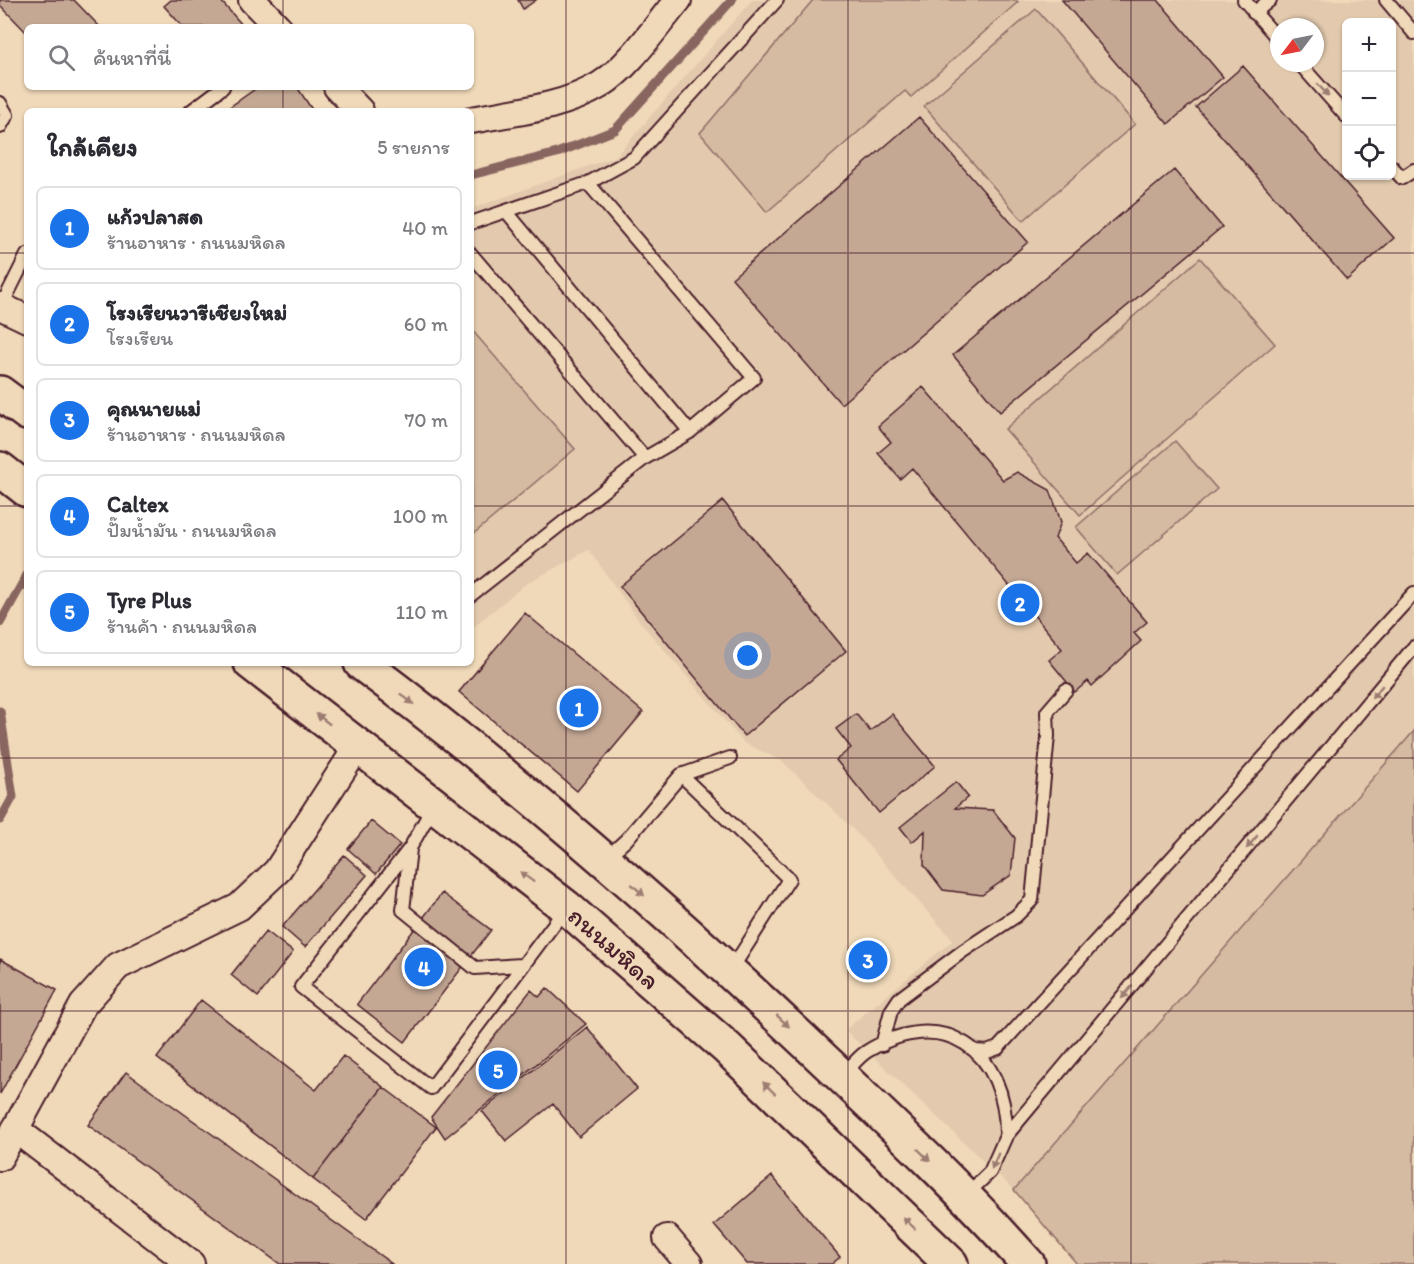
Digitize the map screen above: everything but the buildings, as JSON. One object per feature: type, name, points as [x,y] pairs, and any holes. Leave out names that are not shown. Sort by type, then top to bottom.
[{"type":"main road","points":[[0,393],[24,411]]},
{"type":"main road","name":"ถนนมหิดล","points":[[255,666],[567,907],[727,1048],[951,1264]]},
{"type":"main road","points":[[376,671],[542,805],[730,971],[966,1195],[1029,1264]]},
{"type":"street","points":[[252,0],[275,24]]},
{"type":"street","points":[[474,119],[557,104],[601,85],[631,56],[678,0]]},
{"type":"street","points":[[340,90],[357,108]]},
{"type":"street","points":[[1,306],[24,318]]},
{"type":"street","points":[[0,1156],[83,1005],[118,966],[239,907],[277,872],[358,746]]},
{"type":"street","points":[[15,1129],[191,1264]]},
{"type":"street","points":[[667,1238],[689,1264]]},
{"type":"lane","points":[[474,222],[588,183],[634,158],[777,0]]},
{"type":"lane","points":[[1244,0],[1270,30]]},
{"type":"lane","points":[[1254,13],[1270,0]]},
{"type":"lane","points":[[1390,2],[1414,33]]},
{"type":"lane","points":[[1307,72],[1342,110]]},
{"type":"lane","points":[[195,108],[219,90]]},
{"type":"lane","points":[[0,103],[8,115],[0,127]]},
{"type":"lane","points":[[1396,171],[1402,178],[1414,170]]},
{"type":"lane","points":[[474,593],[645,458],[690,432],[754,378],[588,183]]},
{"type":"lane","points":[[506,211],[690,432]]},
{"type":"lane","points":[[474,258],[645,458]]},
{"type":"lane","points":[[1,306],[24,261]]},
{"type":"lane","points":[[976,1052],[987,1052],[998,1048],[1414,593]]},
{"type":"lane","points":[[966,1195],[990,1172],[1006,1136],[1414,647]]},
{"type":"lane","points":[[882,1045],[891,1011],[899,999],[963,951],[1016,916],[1032,900],[1047,747],[1047,712],[1066,690]]},
{"type":"lane","points":[[604,860],[626,840],[681,775],[730,758]]},
{"type":"lane","points":[[681,775],[789,879],[730,971]]},
{"type":"lane","points":[[434,805],[410,848],[301,987],[431,1088],[521,965],[567,907]]},
{"type":"lane","points":[[410,848],[403,910],[475,968],[521,965]]},
{"type":"lane","points":[[841,1076],[864,1053],[882,1045],[923,1031],[952,1036],[976,1052],[991,1070],[1005,1110],[1006,1136]]},
{"type":"shaded area","points":[[752,0],[1414,0],[1414,731],[1014,1190],[845,1030],[953,940],[852,828],[782,761],[744,743],[640,622],[589,550],[527,583],[474,627],[474,208],[616,156]]},
{"type":"shaded area","points":[[813,0],[1016,0],[1018,2],[911,97],[905,91],[767,212],[700,133]]},
{"type":"shaded area","points":[[1036,9],[1135,124],[1023,221],[924,106]]},
{"type":"shaded area","points":[[1200,258],[1275,344],[1080,515],[1005,429]]},
{"type":"shaded area","points":[[474,332],[575,449],[474,533]]},
{"type":"shaded area","points":[[1175,441],[1217,489],[1117,575],[1076,527]]},
{"type":"shaded area","points":[[1414,731],[1414,1264],[1077,1264],[1014,1190]]},
{"type":"waterway","points":[[474,174],[557,153],[615,130],[732,0]]},
{"type":"waterway","points":[[0,623],[24,580]]},
{"type":"waterway","points":[[0,711],[13,797],[0,820]]},
{"type":"place","name":"โรงเรียนวารีเชียงใหม่","points":[[1020,603]]},
{"type":"place","name":"แก้วปลาสด","points":[[579,708]]},
{"type":"place","name":"คุณนายแม่","points":[[868,960]]},
{"type":"place","name":"Caltex","points":[[424,967]]},
{"type":"place","name":"Tyre Plus","points":[[498,1070]]}]
